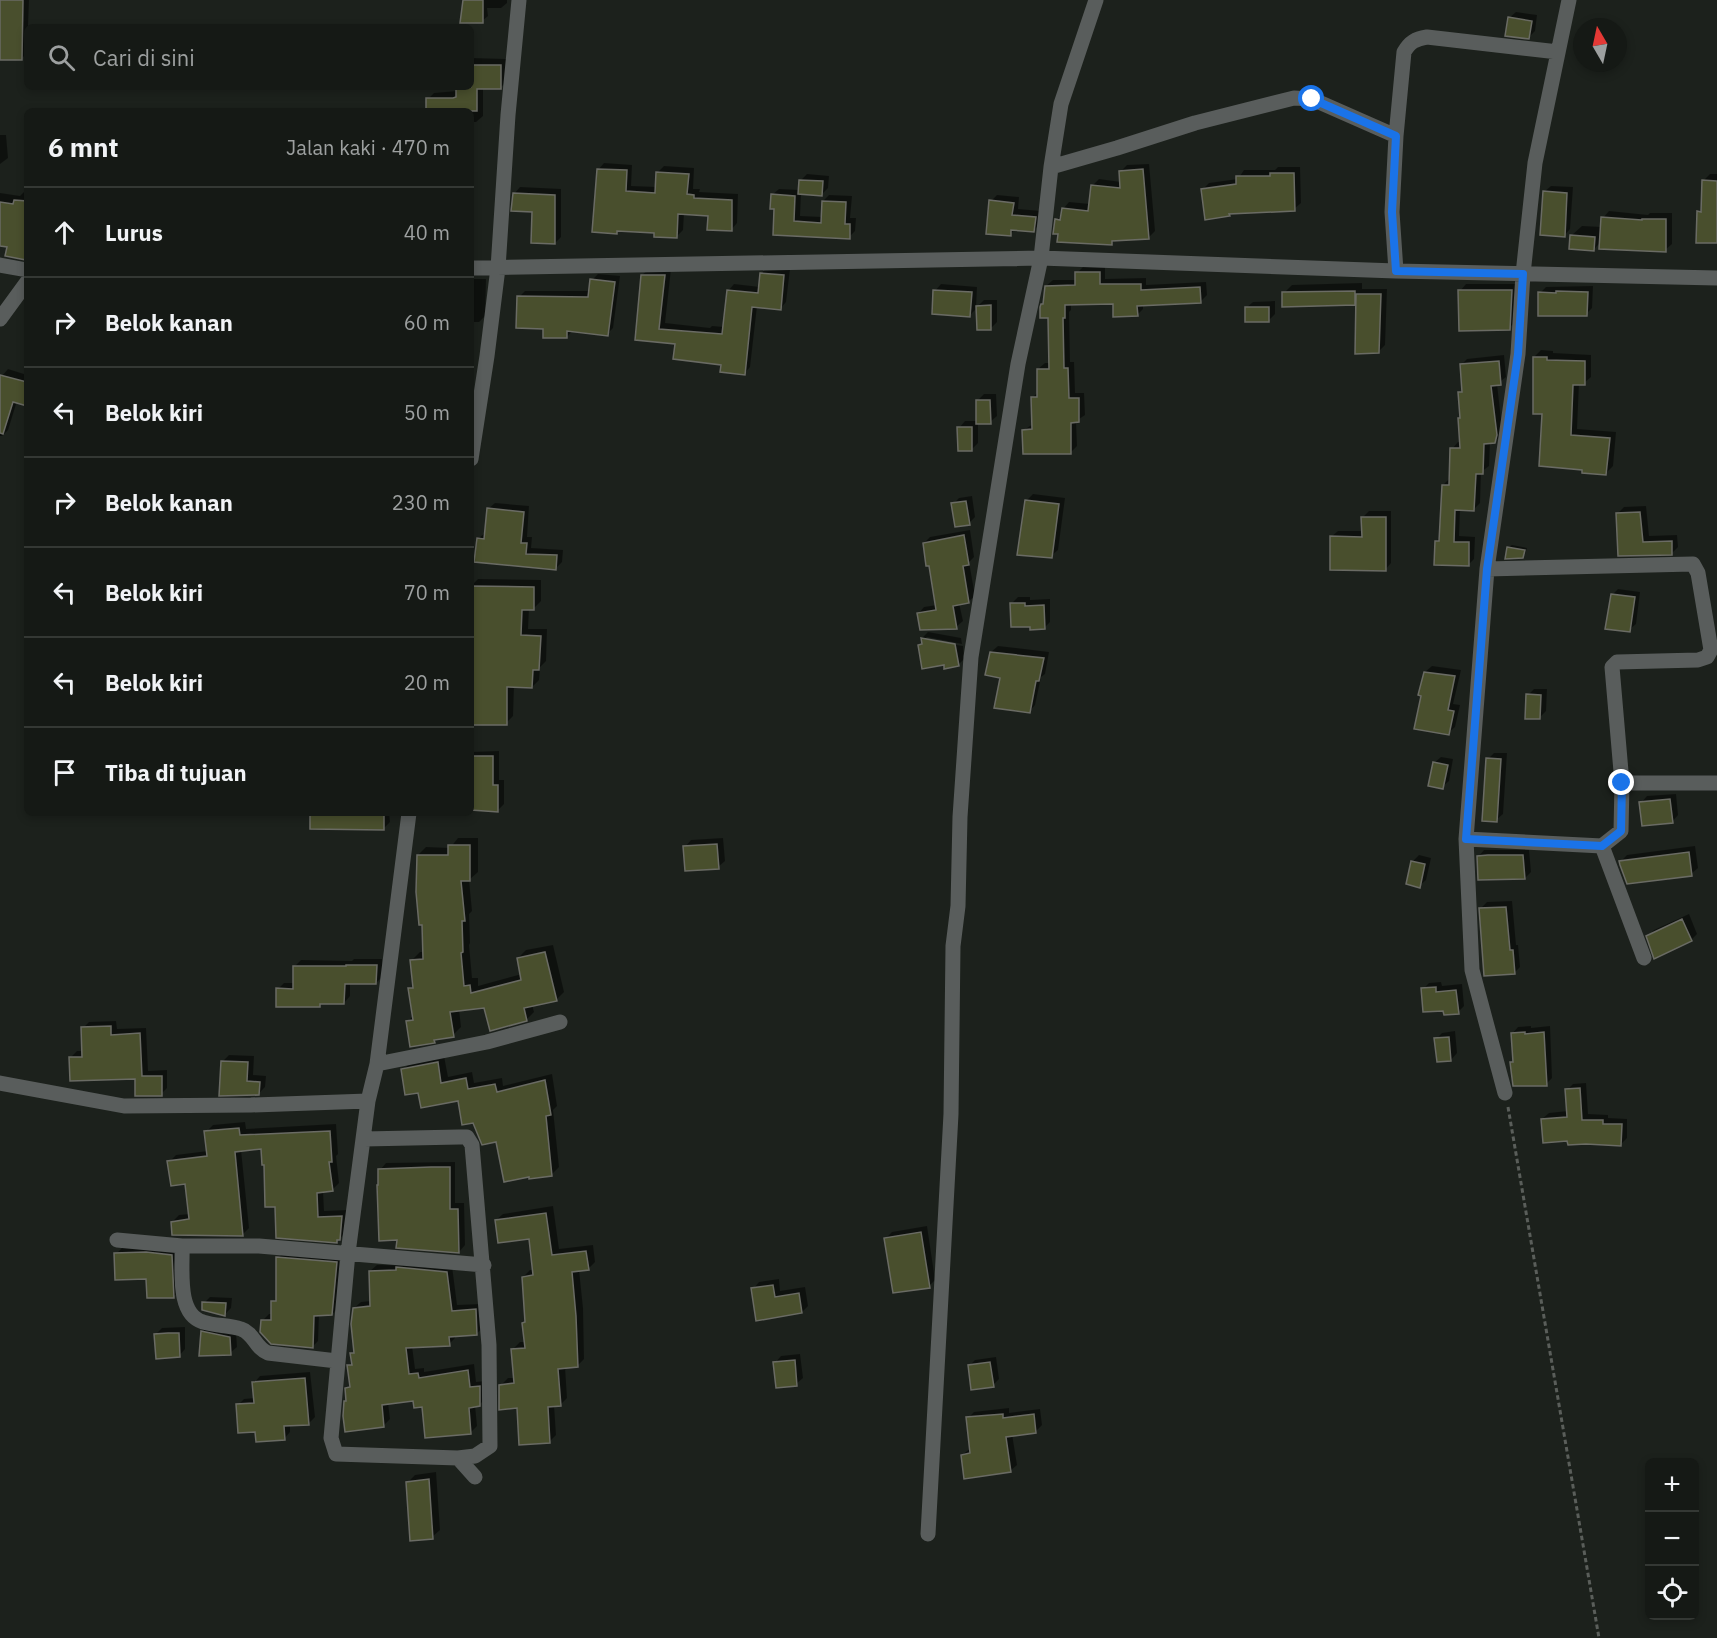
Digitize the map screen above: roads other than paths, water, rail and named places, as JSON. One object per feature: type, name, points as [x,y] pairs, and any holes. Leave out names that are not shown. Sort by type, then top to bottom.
[{"type":"street","points":[[474,440],[498,268],[508,115],[519,0]]},
{"type":"street","points":[[928,1534],[951,1114],[953,946],[958,906],[960,817],[971,657],[1018,364],[1041,258],[1051,167],[1061,104],[1096,0]]},
{"type":"street","points":[[1505,1093],[1472,970],[1466,839],[1487,569],[1518,354],[1523,274],[1535,163],[1569,0]]},
{"type":"street","points":[[1396,271],[1392,212],[1404,52],[1415,39],[1427,37],[1558,52]]},
{"type":"street","points":[[1051,167],[1195,123],[1294,98],[1312,99],[1396,136]]},
{"type":"street","points":[[474,268],[1041,258],[1396,271],[1717,278]]},
{"type":"street","points":[[0,265],[24,269]]},
{"type":"street","points":[[0,319],[24,286]]},
{"type":"street","points":[[1466,839],[1602,846],[1621,831],[1622,783],[1612,667],[1617,662],[1698,660],[1707,657],[1711,650],[1697,567],[1693,564],[1487,569]]},
{"type":"street","points":[[1622,783],[1717,783]]},
{"type":"street","points":[[364,1139],[466,1137],[472,1145],[489,1345],[490,1446],[476,1456],[458,1458],[336,1454],[331,1438],[348,1253],[368,1101],[377,1064],[409,816]]},
{"type":"street","points":[[1602,846],[1644,958]]},
{"type":"street","points":[[377,1064],[487,1042],[560,1022]]},
{"type":"street","points":[[0,1083],[124,1106],[368,1101]]},
{"type":"street","points":[[117,1240],[182,1245],[259,1246],[484,1265]]},
{"type":"street","points":[[182,1245],[183,1296],[192,1316],[201,1322],[242,1329],[250,1335],[260,1350],[268,1353],[337,1361]]},
{"type":"street","points":[[458,1458],[475,1477]]}]
